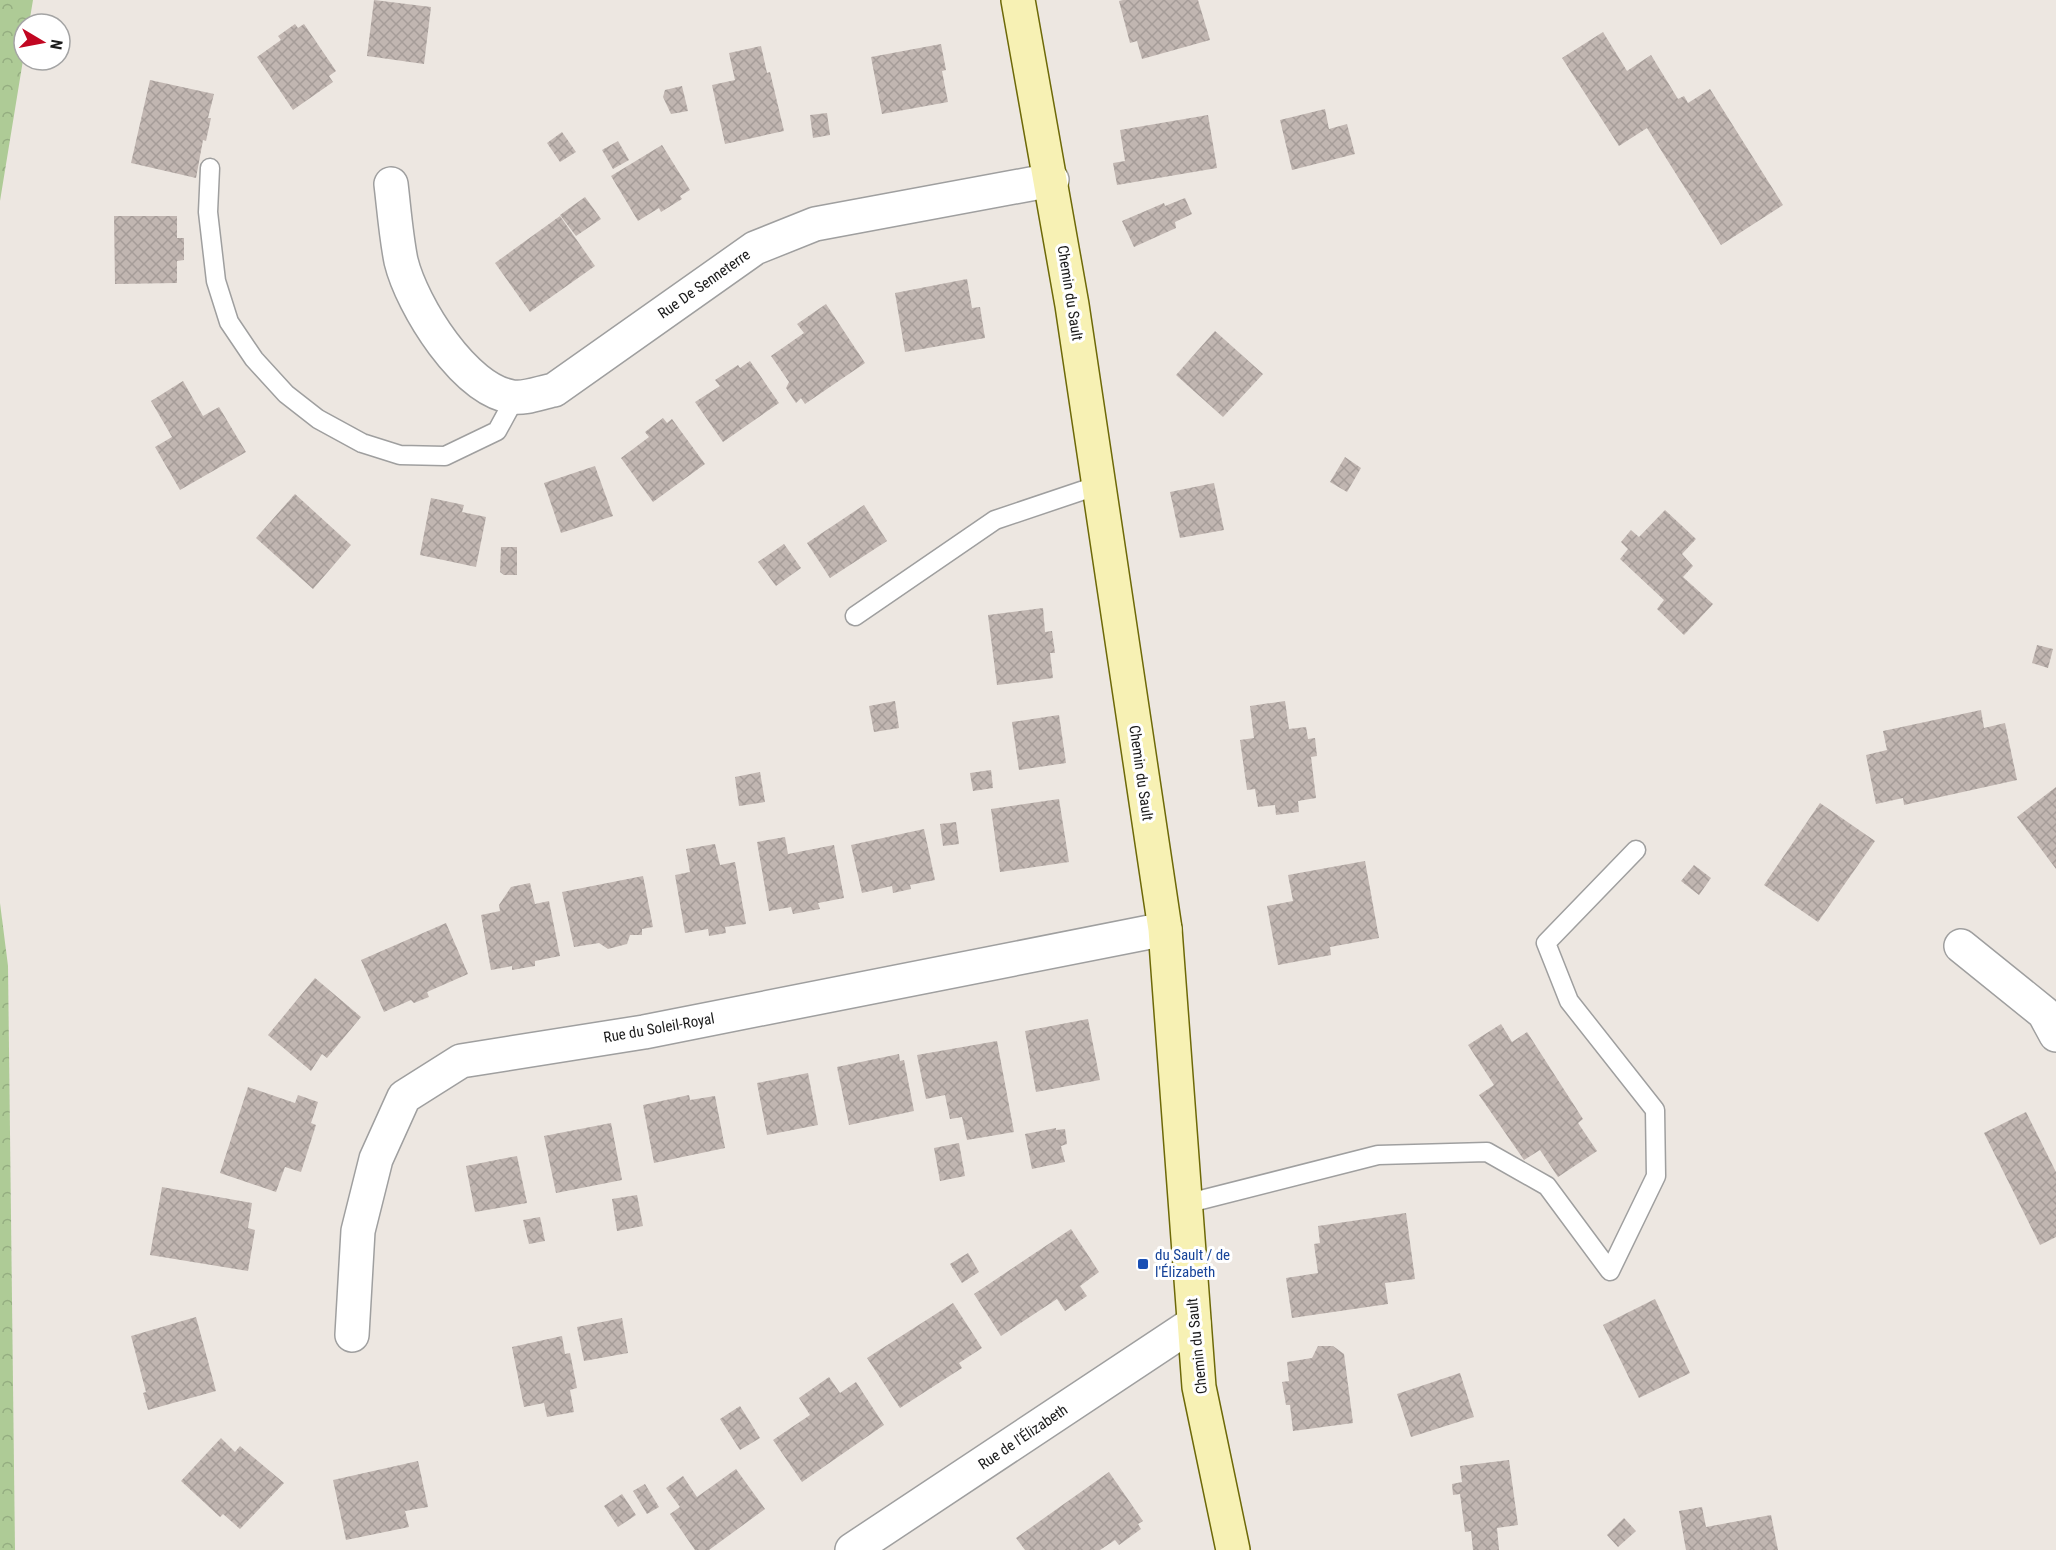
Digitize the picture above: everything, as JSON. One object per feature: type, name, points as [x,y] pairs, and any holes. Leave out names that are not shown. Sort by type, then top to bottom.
[{"type":"street","name":"Chemin du Sault","points":[[1018,0],[1052,180],[1165,929],[1199,1387],[1233,1550]]},
{"type":"street","name":"Rue De Senneterre","points":[[515,398],[554,390],[755,248],[815,224],[1052,180]]},
{"type":"street","points":[[391,184],[402,263],[423,313],[463,368],[489,390],[515,398]]},
{"type":"street","name":"Rue du Soleil-Royal","points":[[351,1335],[358,1231],[376,1159],[404,1097],[461,1061],[644,1032],[1165,929]]},
{"type":"street","points":[[1961,946],[2044,1013],[2056,1035]]},
{"type":"street","name":"Rue de l'Élizabeth","points":[[852,1550],[1194,1323]]},
{"type":"lane","points":[[210,168],[208,212],[216,281],[230,322],[254,358],[285,394],[302,407],[362,443],[400,455],[445,456],[497,431],[515,398]]},
{"type":"lane","points":[[855,616],[995,520],[1099,485]]},
{"type":"lane","points":[[1185,1204],[1378,1155],[1487,1152],[1547,1186],[1610,1270],[1656,1176],[1654,1110],[1569,1001],[1546,943],[1636,850]]},
{"type":"green space","points":[[0,0],[33,0],[31,12],[12,12],[12,72],[21,72],[0,201]]},
{"type":"green space","points":[[0,903],[8,966],[15,1550],[0,1550]]},
{"type":"building","points":[[374,0],[431,7],[424,64],[367,56]]},
{"type":"building","points":[[1198,0],[1210,40],[1142,59],[1137,41],[1130,43],[1119,1]]},
{"type":"building","points":[[295,24],[298,28],[304,24],[336,71],[329,76],[333,82],[293,110],[257,57],[281,40],[278,36]]},
{"type":"building","points":[[1603,32],[1627,71],[1651,55],[1678,99],[1684,96],[1688,103],[1710,89],[1783,205],[1721,245],[1647,128],[1619,146],[1562,58]]},
{"type":"building","points":[[941,44],[946,70],[942,71],[948,102],[882,114],[871,57]]},
{"type":"building","points":[[761,46],[767,73],[770,72],[784,131],[725,144],[712,85],[735,80],[729,53]]},
{"type":"building","points":[[150,80],[214,94],[208,118],[211,118],[206,141],[203,140],[196,178],[131,163]]},
{"type":"building","points":[[682,86],[688,111],[671,114],[663,97],[665,90]]},
{"type":"building","points":[[1325,109],[1329,129],[1347,124],[1355,154],[1292,170],[1280,120]]},
{"type":"building","points":[[827,113],[830,135],[813,138],[810,115]]},
{"type":"building","points":[[1208,115],[1217,168],[1117,185],[1113,163],[1125,161],[1120,130]]},
{"type":"building","points":[[562,132],[576,152],[560,162],[547,143]]},
{"type":"building","points":[[618,141],[629,160],[613,169],[602,150]]},
{"type":"building","points":[[662,145],[690,190],[680,196],[682,199],[661,212],[659,208],[638,221],[611,176]]},
{"type":"building","points":[[585,197],[601,219],[576,236],[560,215]]},
{"type":"building","points":[[1185,198],[1192,214],[1175,222],[1176,228],[1134,247],[1122,221],[1164,203],[1165,206]]},
{"type":"building","points":[[114,216],[177,216],[177,238],[184,238],[184,260],[177,261],[177,283],[115,284]]},
{"type":"building","points":[[560,216],[595,266],[530,312],[495,263]]},
{"type":"building","points":[[967,279],[972,308],[980,307],[985,338],[905,352],[895,293]]},
{"type":"building","points":[[826,304],[865,363],[805,404],[801,398],[796,403],[786,388],[789,382],[771,356],[804,333],[797,324]]},
{"type":"building","points":[[1215,331],[1263,374],[1223,417],[1176,375]]},
{"type":"building","points":[[750,361],[779,403],[723,442],[695,402],[720,386],[715,380],[738,365],[740,368]]},
{"type":"building","points":[[183,381],[203,416],[219,407],[246,452],[180,490],[155,447],[172,437],[151,401]]},
{"type":"building","points":[[663,418],[667,423],[672,419],[705,464],[653,502],[621,458],[649,437],[645,432]]},
{"type":"building","points":[[1345,457],[1361,468],[1347,492],[1330,482]]},
{"type":"building","points":[[595,466],[613,516],[561,533],[544,483]]},
{"type":"building","points":[[1214,483],[1224,530],[1180,538],[1170,492]]},
{"type":"building","points":[[295,494],[351,545],[313,589],[256,538]]},
{"type":"building","points":[[431,498],[464,505],[462,512],[486,517],[476,567],[420,555]]},
{"type":"building","points":[[864,505],[887,541],[830,578],[807,543]]},
{"type":"building","points":[[1665,510],[1696,539],[1682,554],[1693,566],[1683,577],[1713,604],[1684,635],[1657,609],[1664,600],[1620,559],[1628,549],[1621,542],[1631,530],[1639,537]]},
{"type":"building","points":[[784,544],[801,568],[776,586],[758,562]]},
{"type":"building","points":[[501,547],[517,547],[517,575],[504,575],[500,572]]},
{"type":"building","points":[[1043,608],[1045,632],[1052,631],[1055,653],[1050,653],[1053,678],[997,685],[988,615]]},
{"type":"building","points":[[2037,645],[2053,649],[2048,668],[2032,663]]},
{"type":"building","points":[[895,701],[899,728],[874,732],[869,706]]},
{"type":"building","points":[[1285,701],[1289,729],[1306,727],[1308,739],[1315,738],[1317,756],[1311,757],[1316,798],[1298,801],[1299,812],[1276,815],[1275,805],[1258,807],[1255,789],[1247,790],[1240,740],[1254,738],[1250,706]]},
{"type":"building","points":[[1981,710],[1984,728],[2005,723],[2017,780],[1904,805],[1903,798],[1876,804],[1866,755],[1887,750],[1883,731]]},
{"type":"building","points":[[1059,715],[1066,763],[1019,770],[1012,722]]},
{"type":"building","points":[[991,770],[993,788],[973,791],[970,773]]},
{"type":"building","points":[[760,772],[765,802],[739,806],[735,777]]},
{"type":"building","points":[[2056,787],[2056,869],[2017,817]]},
{"type":"building","points":[[1059,799],[1069,862],[1000,872],[991,809]]},
{"type":"building","points":[[1820,803],[1875,841],[1818,922],[1764,885]]},
{"type":"building","points":[[956,822],[959,844],[943,846],[940,824]]},
{"type":"building","points":[[924,829],[935,880],[910,885],[911,889],[893,893],[892,886],[862,893],[851,845]]},
{"type":"building","points":[[785,837],[788,854],[834,845],[844,898],[818,903],[820,909],[793,914],[791,907],[769,911],[757,842]]},
{"type":"building","points":[[715,844],[720,865],[735,862],[746,924],[725,927],[726,933],[709,936],[708,929],[685,933],[675,875],[690,872],[686,849]]},
{"type":"building","points":[[1365,861],[1379,938],[1330,947],[1331,955],[1278,965],[1267,906],[1293,901],[1288,875]]},
{"type":"building","points":[[1694,865],[1711,878],[1699,895],[1681,881]]},
{"type":"building","points":[[643,876],[653,927],[642,929],[642,935],[630,935],[627,944],[608,949],[599,943],[574,947],[562,892]]},
{"type":"building","points":[[530,883],[535,904],[549,901],[560,956],[535,961],[535,966],[512,970],[512,966],[491,970],[481,915],[500,911],[499,905],[511,887]]},
{"type":"building","points":[[446,923],[468,974],[427,992],[429,997],[414,1003],[411,1000],[384,1012],[361,960]]},
{"type":"building","points":[[315,978],[361,1017],[327,1058],[322,1054],[311,1071],[268,1035]]},
{"type":"building","points":[[1088,1019],[1100,1080],[1036,1092],[1025,1031]]},
{"type":"building","points":[[1501,1024],[1512,1042],[1527,1032],[1583,1119],[1578,1123],[1597,1151],[1558,1177],[1540,1150],[1524,1160],[1479,1095],[1494,1085],[1468,1045]]},
{"type":"building","points":[[997,1041],[1014,1132],[967,1140],[962,1117],[950,1119],[945,1095],[926,1099],[917,1055]]},
{"type":"building","points":[[899,1054],[900,1061],[904,1060],[914,1111],[849,1125],[837,1067]]},
{"type":"building","points":[[808,1073],[818,1125],[767,1135],[757,1083]]},
{"type":"building","points":[[248,1087],[295,1103],[298,1095],[318,1102],[311,1123],[316,1125],[301,1172],[285,1167],[276,1192],[220,1173]]},
{"type":"building","points":[[689,1095],[690,1100],[715,1096],[725,1148],[654,1163],[643,1105]]},
{"type":"building","points":[[2026,1112],[2056,1172],[2056,1237],[2040,1245],[1984,1133]]},
{"type":"building","points":[[611,1123],[622,1180],[556,1193],[544,1136]]},
{"type":"building","points":[[1056,1128],[1056,1130],[1065,1129],[1067,1144],[1061,1146],[1065,1162],[1032,1169],[1025,1134]]},
{"type":"building","points":[[959,1143],[965,1176],[940,1181],[934,1148]]},
{"type":"building","points":[[517,1156],[527,1203],[475,1212],[466,1166]]},
{"type":"building","points":[[162,1187],[252,1203],[248,1228],[255,1230],[248,1271],[150,1255]]},
{"type":"building","points":[[637,1195],[643,1226],[617,1231],[612,1199]]},
{"type":"building","points":[[1406,1213],[1415,1279],[1385,1283],[1388,1304],[1292,1318],[1286,1278],[1318,1273],[1314,1244],[1320,1243],[1318,1226]]},
{"type":"building","points":[[540,1217],[545,1241],[529,1244],[523,1220]]},
{"type":"building","points":[[1071,1229],[1099,1272],[1080,1286],[1087,1296],[1065,1311],[1057,1299],[1001,1336],[974,1294]]},
{"type":"building","points":[[968,1253],[979,1272],[962,1283],[950,1264]]},
{"type":"building","points":[[1655,1299],[1690,1373],[1639,1398],[1603,1325]]},
{"type":"building","points":[[953,1303],[982,1348],[959,1363],[962,1368],[900,1408],[867,1358]]},
{"type":"building","points":[[196,1317],[216,1391],[148,1410],[143,1393],[146,1392],[131,1336]]},
{"type":"building","points":[[622,1318],[628,1353],[584,1361],[577,1327]]},
{"type":"building","points":[[562,1336],[565,1354],[570,1353],[577,1388],[570,1390],[574,1412],[547,1417],[544,1403],[524,1407],[512,1347]]},
{"type":"building","points":[[1318,1346],[1333,1346],[1344,1354],[1353,1423],[1293,1431],[1290,1405],[1286,1405],[1282,1382],[1289,1381],[1287,1362],[1312,1358]]},
{"type":"building","points":[[1460,1373],[1474,1417],[1411,1437],[1397,1394]]},
{"type":"building","points":[[829,1377],[840,1393],[856,1382],[884,1425],[802,1482],[773,1440],[810,1415],[799,1398]]},
{"type":"building","points":[[740,1406],[760,1438],[740,1450],[720,1419]]},
{"type":"building","points":[[221,1438],[235,1452],[240,1446],[284,1483],[240,1529],[223,1514],[220,1517],[181,1481]]},
{"type":"building","points":[[1509,1460],[1518,1525],[1497,1528],[1499,1550],[1473,1550],[1471,1531],[1465,1532],[1460,1494],[1453,1495],[1452,1484],[1462,1482],[1460,1466]]},
{"type":"building","points":[[418,1461],[428,1507],[405,1511],[409,1527],[346,1540],[333,1480]]},
{"type":"building","points":[[736,1469],[765,1509],[709,1550],[695,1550],[670,1514],[680,1507],[666,1488],[683,1476],[697,1497]]},
{"type":"building","points":[[1109,1472],[1143,1521],[1138,1524],[1141,1529],[1119,1545],[1115,1540],[1100,1550],[1025,1550],[1016,1538]]},
{"type":"building","points":[[645,1484],[659,1507],[647,1514],[633,1491]]},
{"type":"building","points":[[622,1494],[636,1515],[618,1527],[604,1506]]},
{"type":"building","points":[[1702,1507],[1706,1527],[1771,1515],[1778,1550],[1686,1550],[1679,1511]]},
{"type":"building","points":[[1624,1518],[1636,1531],[1618,1547],[1607,1535]]},
{"type":"place","name":"du Sault / de l'Élizabeth","points":[[1143,1264]]}]
